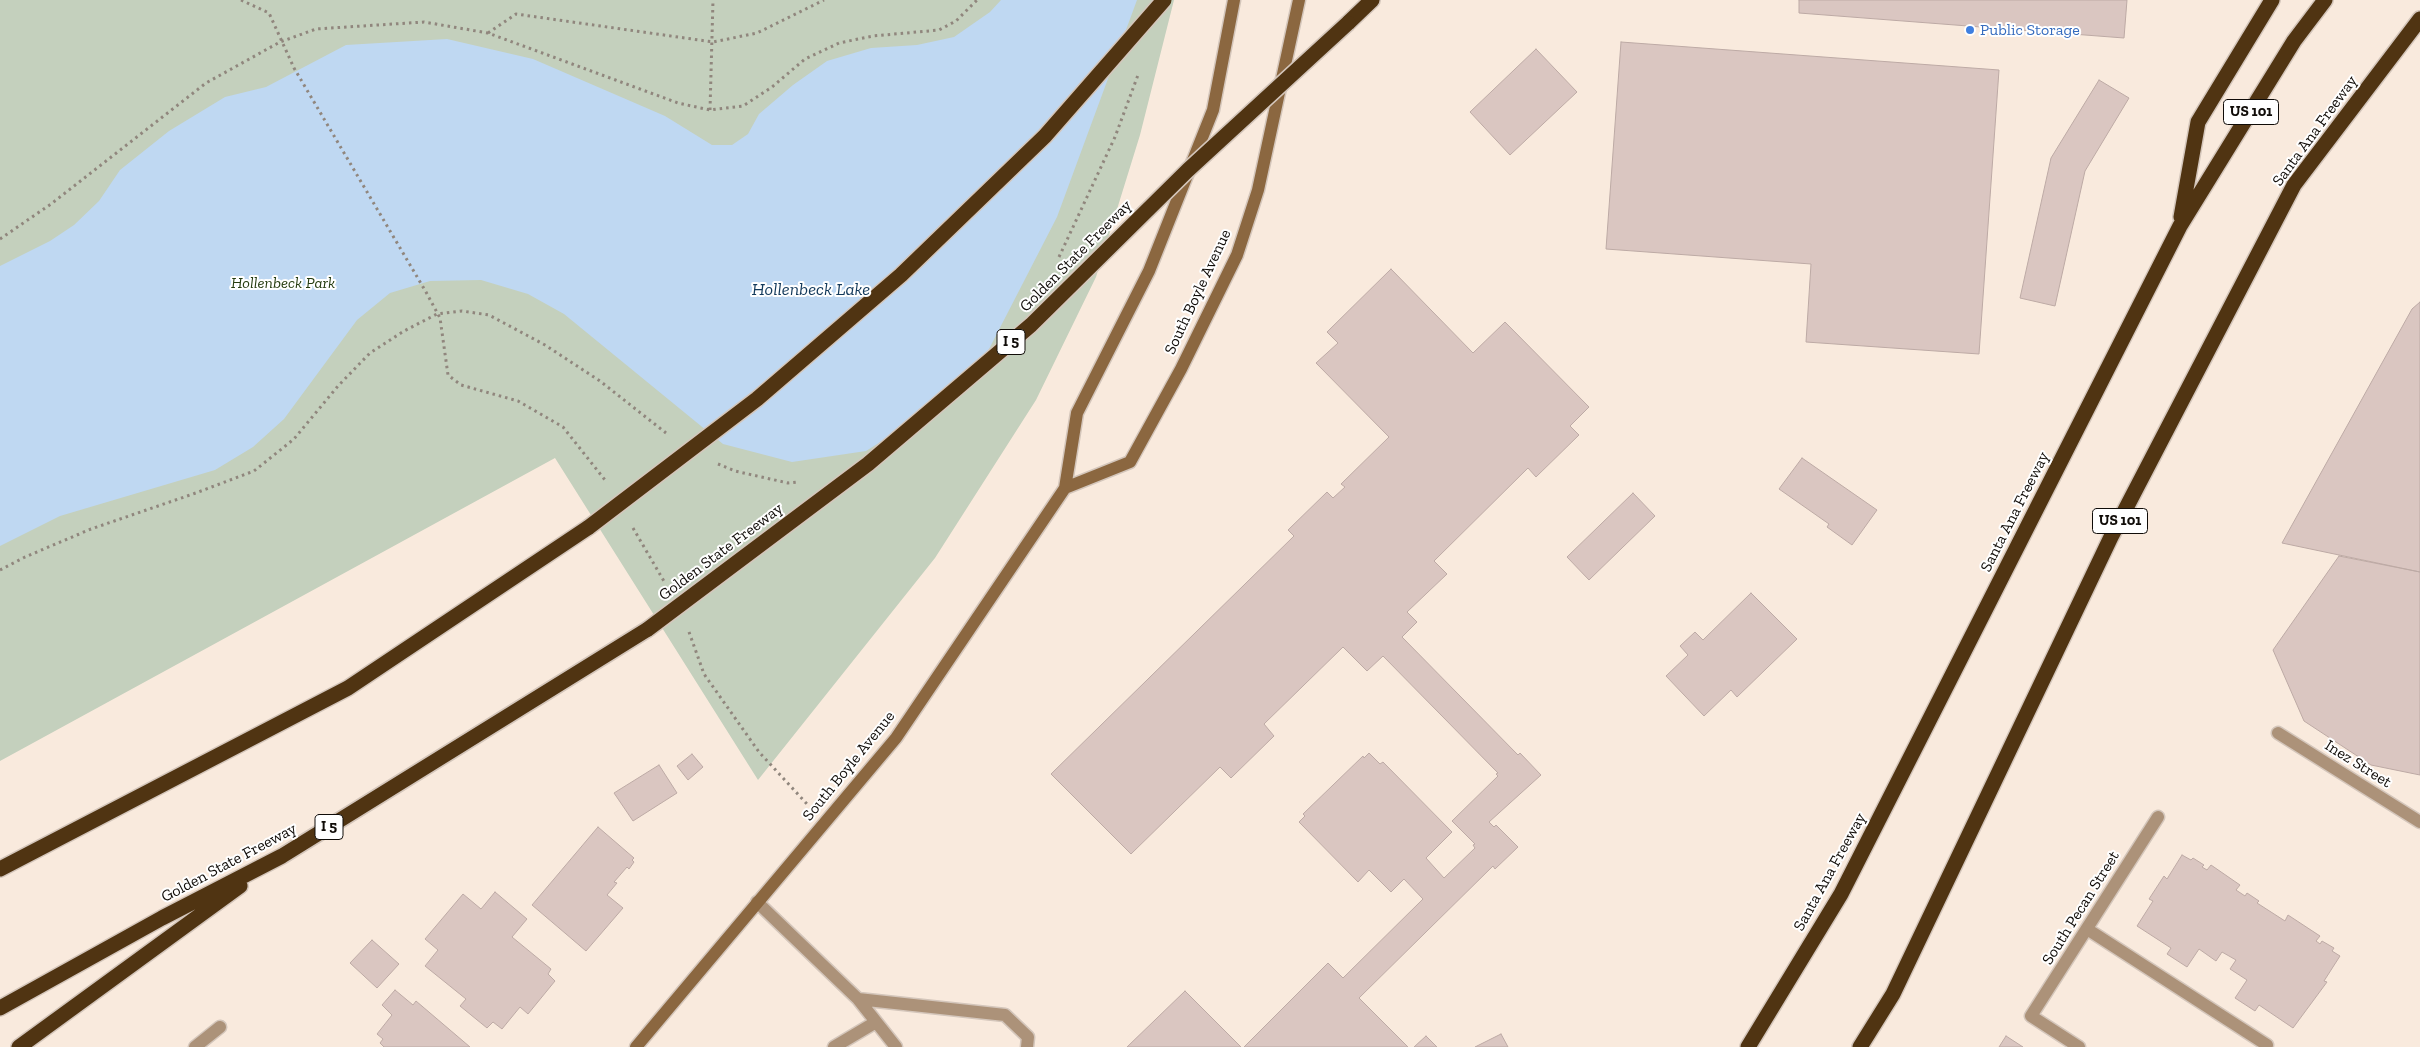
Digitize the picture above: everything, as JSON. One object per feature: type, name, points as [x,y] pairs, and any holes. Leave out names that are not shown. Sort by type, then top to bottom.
[{"type":"highway","points":[[0,869],[348,688],[589,526],[758,399],[901,275],[1045,136],[1164,0]]},
{"type":"highway","name":"Golden State Freeway","points":[[0,1008],[162,918],[282,856],[648,629],[868,464],[1031,325],[1188,170],[1372,0]]},
{"type":"highway","points":[[2180,226],[2198,122],[2272,0]]},
{"type":"highway","name":"Santa Ana Freeway","points":[[1748,1047],[1841,894],[2180,226],[2294,41],[2324,0]]},
{"type":"highway","name":"Santa Ana Freeway","points":[[1860,1047],[1893,994],[2111,537],[2294,185],[2420,19]]},
{"type":"highway","points":[[19,1047],[282,856]]},
{"type":"main road","name":"South Boyle Avenue","points":[[636,1047],[756,902],[896,738],[1065,488],[1077,413],[1149,271],[1213,110],[1234,0]]},
{"type":"main road","name":"South Boyle Avenue","points":[[1065,488],[1130,462],[1181,369],[1232,263],[1258,190],[1299,0]]},
{"type":"street","name":"Inez Street","points":[[2278,733],[2420,822]]},
{"type":"street","name":"South Pecan Street","points":[[2079,1047],[2032,1016],[2158,817]]},
{"type":"street","points":[[756,902],[858,999],[896,1047]]},
{"type":"street","points":[[2087,928],[2267,1045],[2266,1047]]},
{"type":"street","points":[[858,999],[1005,1015],[1028,1037],[1027,1047]]},
{"type":"street","points":[[834,1047],[876,1022]]},
{"type":"street","points":[[196,1047],[220,1027]]},
{"type":"path","points":[[241,0],[268,13],[280,42],[294,68],[426,292],[438,314],[448,375],[461,385],[518,401],[564,427],[606,480]]},
{"type":"path","points":[[710,110],[713,0]]},
{"type":"path","points":[[488,33],[516,14],[713,42],[757,33],[824,0]]},
{"type":"path","points":[[0,238],[51,204],[206,83],[280,42],[316,29],[424,22],[488,33],[678,103],[710,110],[743,106],[772,87],[805,59],[840,42],[873,36],[939,30],[956,21],[977,0]]},
{"type":"path","points":[[1057,262],[1116,137],[1138,74]]},
{"type":"path","points":[[0,570],[25,557],[91,529],[254,471],[294,439],[338,386],[370,353],[404,331],[438,314],[462,311],[489,315],[545,345],[600,381],[671,436]]},
{"type":"path","points":[[717,464],[735,471],[788,483],[805,482]]},
{"type":"path","points":[[630,522],[668,587]]},
{"type":"path","points":[[688,630],[704,674],[759,752],[825,822]]},
{"type":"green space","name":"Hollenbeck Park","points":[[0,0],[1174,0],[1140,135],[1096,277],[1036,400],[935,558],[758,780],[555,458],[0,761]]},
{"type":"water","name":"Hollenbeck Lake","points":[[1001,0],[1137,0],[1057,217],[988,351],[917,419],[866,451],[792,462],[723,444],[564,314],[528,294],[481,280],[430,281],[390,293],[357,320],[284,419],[253,447],[215,470],[60,516],[0,546],[0,266],[50,241],[74,225],[99,201],[120,170],[169,131],[225,97],[266,87],[346,45],[447,39],[533,59],[665,116],[712,145],[732,145],[748,134],[759,114],[793,85],[827,61],[871,48],[917,45],[954,37],[990,12]]},
{"type":"building","points":[[1799,0],[2127,0],[2124,38],[1799,13]]},
{"type":"building","points":[[1621,42],[1999,70],[1979,354],[1806,342],[1811,264],[1606,249]]},
{"type":"building","points":[[1536,49],[1577,92],[1510,155],[1470,112]]},
{"type":"building","points":[[2099,80],[2129,98],[2085,171],[2055,306],[2020,298],[2051,158]]},
{"type":"building","points":[[1391,269],[1473,353],[1505,322],[1589,407],[1570,426],[1579,435],[1536,477],[1528,468],[1434,561],[1447,574],[1407,612],[1417,622],[1402,637],[1518,755],[1520,753],[1541,775],[1489,822],[1494,827],[1496,825],[1518,847],[1495,869],[1493,866],[1359,998],[1408,1047],[1244,1047],[1328,963],[1343,978],[1423,899],[1404,879],[1391,892],[1369,870],[1358,882],[1299,822],[1305,816],[1303,814],[1363,756],[1364,758],[1369,753],[1380,764],[1383,762],[1452,832],[1426,858],[1444,878],[1475,848],[1473,845],[1475,844],[1452,821],[1498,776],[1496,774],[1498,773],[1383,656],[1367,671],[1343,647],[1264,724],[1274,736],[1231,778],[1220,767],[1131,854],[1051,774],[1294,536],[1288,530],[1327,492],[1333,498],[1345,487],[1341,484],[1389,437],[1316,363],[1338,343],[1327,332]]},
{"type":"building","points":[[2420,302],[2420,572],[2282,543],[2412,309]]},
{"type":"building","points":[[1802,458],[1877,510],[1852,545],[1827,527],[1829,524],[1779,489]]},
{"type":"building","points":[[1633,493],[1655,516],[1589,580],[1567,557]]},
{"type":"building","points":[[2339,556],[2420,572],[2420,775],[2371,765],[2304,721],[2273,650]]},
{"type":"building","points":[[1751,593],[1797,639],[1737,697],[1731,690],[1704,716],[1666,676],[1688,655],[1680,646],[1695,632],[1703,640]]},
{"type":"building","points":[[692,754],[703,767],[688,780],[677,766]]},
{"type":"building","points":[[659,765],[677,793],[633,821],[614,793]]},
{"type":"building","points":[[598,827],[634,858],[632,860],[634,862],[614,882],[617,883],[607,895],[623,908],[586,951],[532,905]]},
{"type":"building","points":[[2182,855],[2191,860],[2193,858],[2204,865],[2202,867],[2207,870],[2211,865],[2240,885],[2236,890],[2245,896],[2247,893],[2259,901],[2257,903],[2285,921],[2288,915],[2320,936],[2316,941],[2320,944],[2322,941],[2334,948],[2332,951],[2340,956],[2324,981],[2327,982],[2293,1028],[2259,1005],[2255,1011],[2235,998],[2247,980],[2230,969],[2236,960],[2222,952],[2216,961],[2199,949],[2187,967],[2167,954],[2171,948],[2137,926],[2153,901],[2149,899],[2164,876],[2167,879]]},
{"type":"building","points":[[495,892],[527,919],[512,937],[551,969],[548,974],[555,981],[528,1014],[520,1007],[502,1029],[493,1022],[487,1028],[460,1006],[466,999],[425,966],[438,950],[425,939],[463,894],[481,909]]},
{"type":"building","points":[[372,940],[399,964],[377,988],[350,963]]},
{"type":"building","points":[[395,990],[413,1005],[416,1001],[470,1047],[384,1047],[380,1043],[383,1039],[377,1034],[392,1015],[382,1005]]},
{"type":"building","points":[[1185,991],[1241,1047],[1127,1047]]},
{"type":"building","points":[[1501,1034],[1508,1047],[1475,1047]]},
{"type":"building","points":[[1426,1036],[1437,1047],[1414,1047]]},
{"type":"building","points":[[2006,1036],[2023,1047],[1999,1047]]},
{"type":"place","name":"Public Storage","points":[[1970,30]]}]
